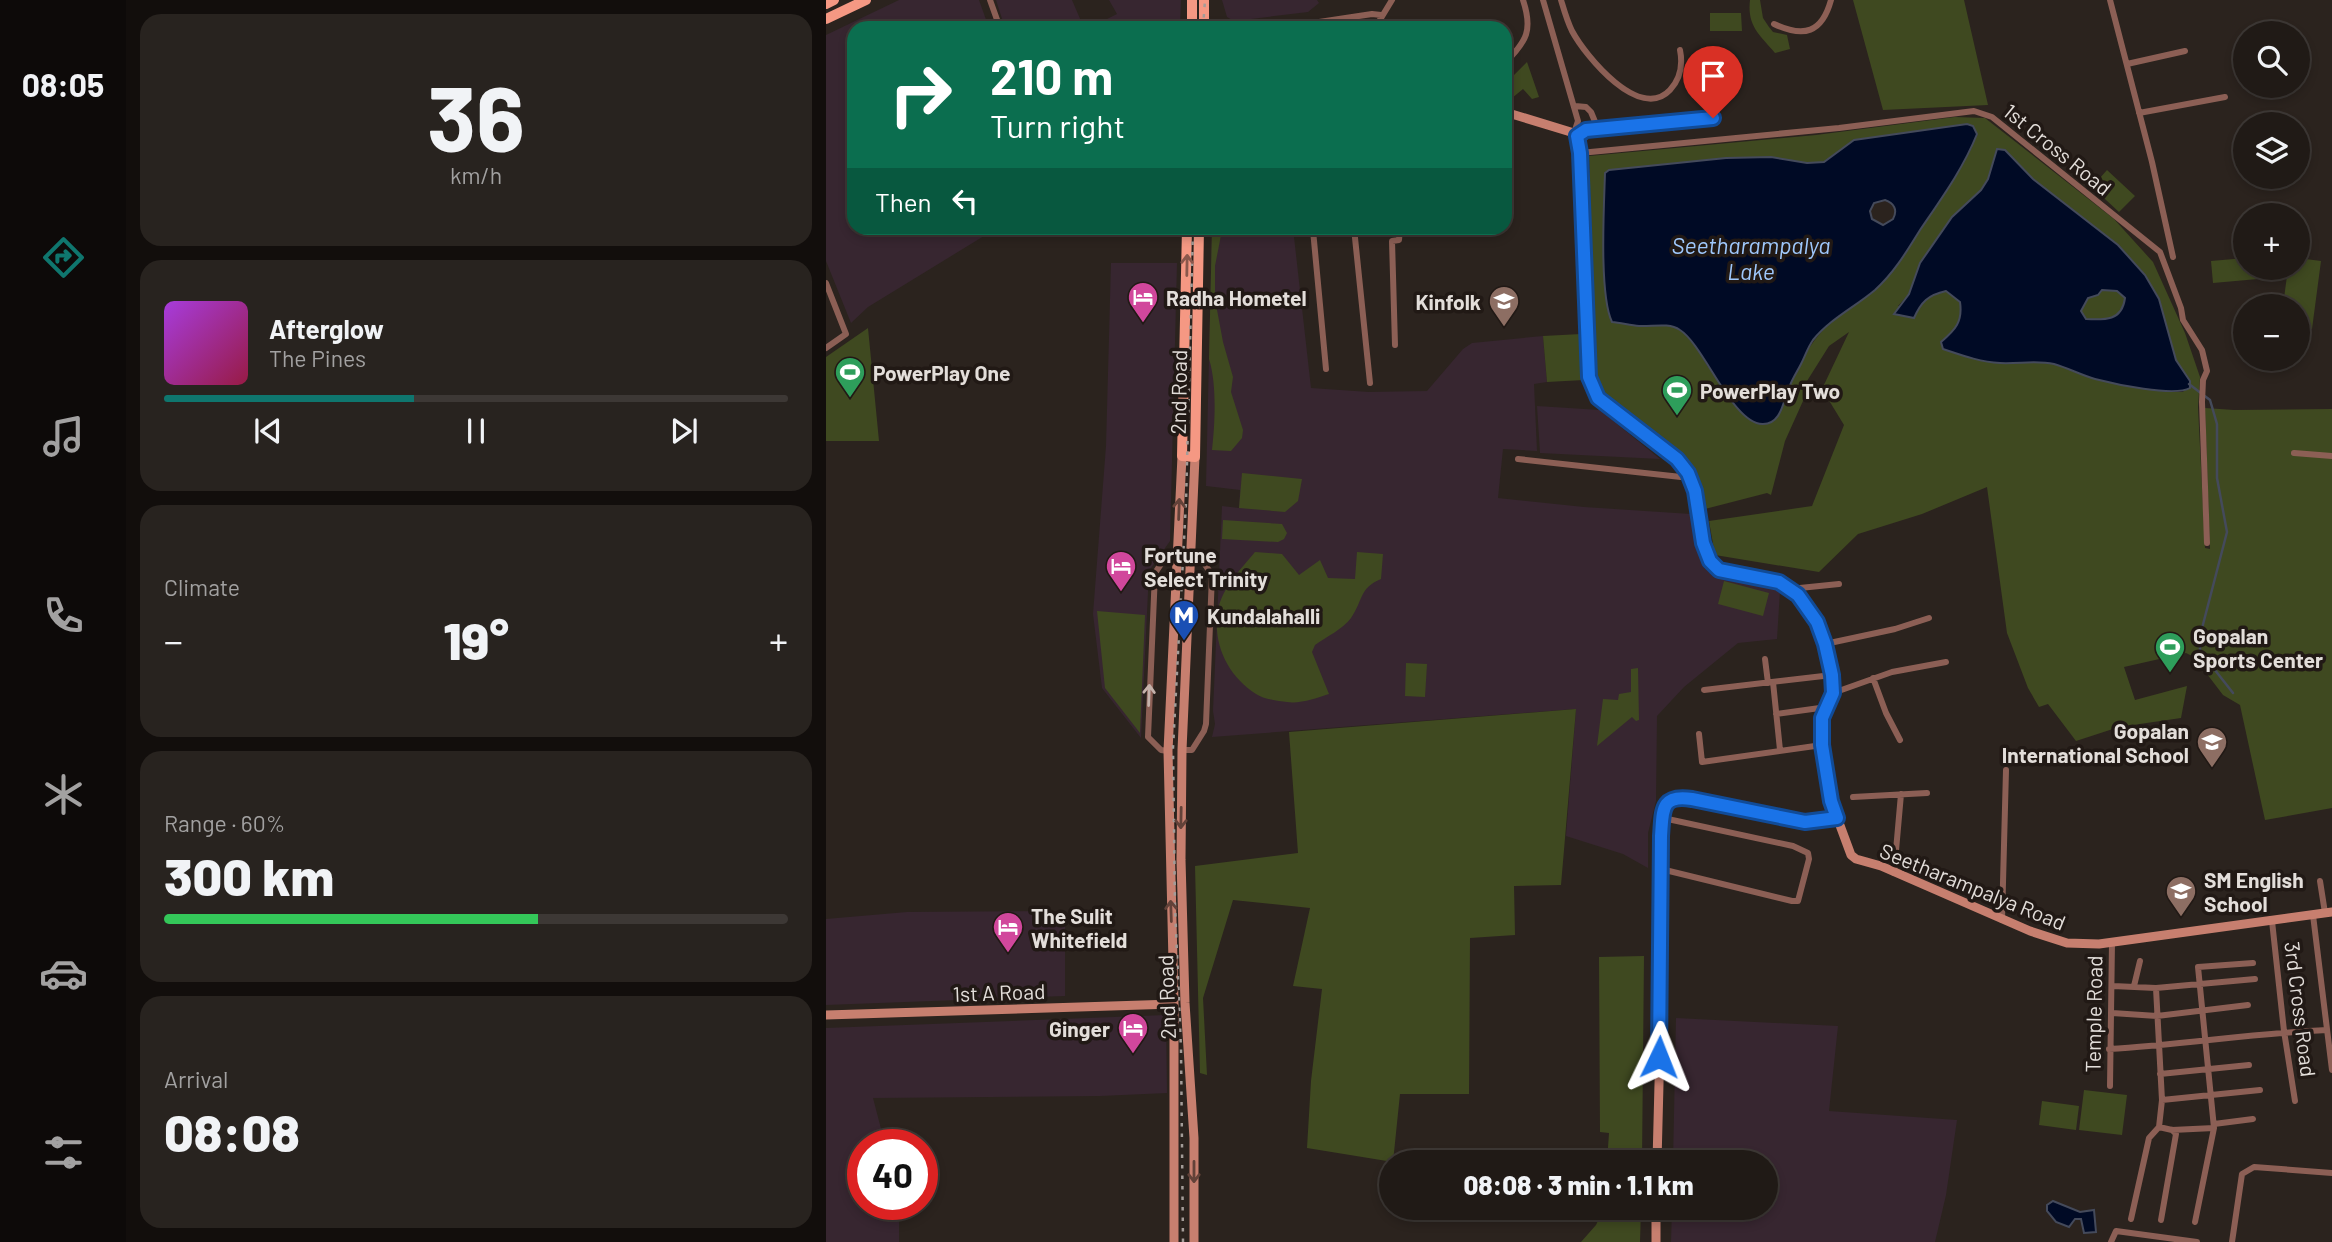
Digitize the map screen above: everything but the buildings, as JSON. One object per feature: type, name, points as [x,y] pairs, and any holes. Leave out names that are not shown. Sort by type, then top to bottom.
[{"type":"main road","points":[[826,4],[834,0]]},
{"type":"main road","points":[[826,19],[866,0]]},
{"type":"main road","points":[[1192,0],[1192,21]]},
{"type":"main road","points":[[1204,0],[1204,21]]},
{"type":"main road","name":"2nd Road","points":[[1182,456],[1188,235]]},
{"type":"main road","name":"2nd Road","points":[[1195,457],[1199,235]]},
{"type":"main road","points":[[1182,456],[1195,457]]},
{"type":"street","points":[[990,0],[998,21]]},
{"type":"street","points":[[1378,21],[1392,0]]},
{"type":"street","points":[[1554,0],[1544,3],[1578,125],[1575,135],[1580,153],[1589,377],[1598,398],[1677,459],[1688,473],[1695,491],[1703,543],[1710,561],[1719,570],[1779,582],[1790,589],[1839,584]]},
{"type":"street","points":[[1561,0],[1571,29],[1589,56],[1617,83],[1638,98],[1661,98],[1671,89],[1683,64],[1680,50]]},
{"type":"street","points":[[1774,24],[1793,33],[1808,32],[1827,15],[1831,0]]},
{"type":"street","points":[[2110,0],[2174,257]]},
{"type":"street","points":[[1512,54],[1529,31],[1525,1]]},
{"type":"street","points":[[1326,21],[1381,15]]},
{"type":"street","points":[[2127,64],[2185,51]]},
{"type":"street","points":[[2139,113],[2225,97]]},
{"type":"street","points":[[1574,106],[1586,107],[1598,129]]},
{"type":"street","name":"1st Cross Road","points":[[1580,153],[1839,128],[1974,111],[1992,117],[2160,252],[2183,320],[2202,350],[2207,370],[2203,380],[2202,402],[2207,543]]},
{"type":"street","points":[[1512,114],[1575,135],[1586,130],[1713,118]]},
{"type":"street","points":[[1313,235],[1326,369]]},
{"type":"street","points":[[1355,235],[1370,383]]},
{"type":"street","points":[[1395,345],[1392,241],[1399,240],[1399,235]]},
{"type":"street","points":[[826,283],[846,334],[826,348]]},
{"type":"street","points":[[2294,453],[2332,456]]},
{"type":"street","name":"2nd Road","points":[[1174,1242],[1174,1004],[1168,751],[1182,456]]},
{"type":"street","name":"2nd Road","points":[[1194,1242],[1194,1127],[1184,993],[1181,863],[1182,750],[1195,457]]},
{"type":"street","points":[[1518,459],[1681,477],[1688,473]]},
{"type":"street","points":[[1168,751],[1161,750],[1148,737],[1155,573],[1167,555],[1178,555]]},
{"type":"street","points":[[1182,750],[1192,750],[1205,731],[1206,724],[1212,575],[1200,557],[1190,557]]},
{"type":"street","name":"Seetharampalya Road","points":[[1790,589],[1817,622],[1825,644],[1833,693],[1822,718],[1822,745],[1831,801],[1851,855],[1856,859],[1881,866],[2002,920],[2067,943],[2112,942],[2329,912]]},
{"type":"street","points":[[1825,644],[1895,629],[1929,618]]},
{"type":"street","points":[[1765,659],[1780,750]]},
{"type":"street","points":[[1833,693],[1873,678],[1946,662]]},
{"type":"street","points":[[1704,690],[1832,675]]},
{"type":"street","points":[[1873,678],[1900,740]]},
{"type":"street","points":[[1776,714],[1827,706]]},
{"type":"street","points":[[1699,734],[1702,762],[1822,745]]},
{"type":"street","points":[[2002,920],[2006,769]]},
{"type":"street","points":[[1853,797],[1927,793]]},
{"type":"street","points":[[1894,873],[1901,794]]},
{"type":"street","points":[[1657,1150],[1664,808],[1668,801],[1676,797],[1805,822],[1837,818]]},
{"type":"street","points":[[1661,869],[1798,901],[1809,859],[1808,853],[1793,846],[1663,818]]},
{"type":"street","points":[[2320,881],[2329,912]]},
{"type":"street","points":[[2313,915],[2332,1070]]},
{"type":"street","name":"3rd Cross Road","points":[[2272,921],[2295,1101]]},
{"type":"street","name":"Temple Road","points":[[2110,1086],[2112,942]]},
{"type":"street","points":[[2134,986],[2140,961]]},
{"type":"street","points":[[2195,1222],[2214,1126],[2198,967],[2253,963]]},
{"type":"street","points":[[2113,986],[2156,988],[2255,979]]},
{"type":"street","points":[[2131,1219],[2149,1138],[2160,1127],[2162,1100],[2156,988]]},
{"type":"street","name":"1st A Road","points":[[826,1015],[1174,1004]]},
{"type":"street","points":[[2112,1013],[2157,1016],[2248,1005]]},
{"type":"street","points":[[2109,1049],[2328,1026]]},
{"type":"street","points":[[2160,1074],[2249,1065]]},
{"type":"street","points":[[2162,1100],[2260,1090]]},
{"type":"street","points":[[1174,1112],[1184,1114],[1191,1107]]},
{"type":"street","points":[[1174,1123],[1178,1119],[1184,1120],[1194,1127]]},
{"type":"street","points":[[2160,1127],[2172,1130],[2253,1119]]},
{"type":"street","points":[[2161,1220],[2176,1134],[2172,1130]]},
{"type":"street","points":[[2232,1242],[2242,1174],[2247,1170],[2254,1167],[2332,1173]]},
{"type":"street","points":[[1656,1220],[1656,1242]]},
{"type":"street","points":[[2111,1242],[2116,1231],[2196,1242]]},
{"type":"shaded area","points":[[899,0],[979,0],[986,21],[855,21]]},
{"type":"shaded area","points":[[996,0],[1072,0],[1081,21],[1003,21]]},
{"type":"shaded area","points":[[1109,0],[1181,0],[1180,21],[1103,21],[1117,14]]},
{"type":"shaded area","points":[[1222,0],[1317,0],[1319,3],[1308,12],[1234,21],[1227,17]]},
{"type":"shaded area","points":[[847,25],[847,235],[986,235],[868,307],[851,323],[826,261],[826,35]]},
{"type":"shaded area","points":[[1212,235],[1294,235],[1311,388],[1369,392],[1427,391],[1463,349],[1472,343],[1543,336],[1547,382],[1534,384],[1537,451],[1503,449],[1498,498],[1691,514],[1701,549],[1713,573],[1780,591],[1777,639],[1738,643],[1684,687],[1657,716],[1656,801],[1648,833],[1648,868],[1623,854],[1566,836],[1576,709],[1212,737],[1215,724],[1213,711],[1222,506],[1239,508],[1240,490],[1206,486]]},
{"type":"shaded area","points":[[1111,263],[1177,263],[1170,541],[1149,571],[1141,738],[1102,688],[1093,614],[1106,446]]},
{"type":"shaded area","points":[[1537,406],[1600,410],[1660,459],[1540,453]]},
{"type":"shaded area","points":[[1065,911],[1065,996],[826,1005],[826,919],[907,912]]},
{"type":"shaded area","points":[[1166,1015],[1167,1093],[873,1098],[881,1129],[847,1129],[847,1220],[899,1220],[899,1242],[826,1242],[826,1028]]},
{"type":"shaded area","points":[[1676,1018],[1838,1026],[1829,1111],[1957,1120],[1946,1195],[1935,1242],[1671,1242],[1672,1220],[1778,1220],[1778,1150],[1673,1150]]},
{"type":"green space","points":[[1750,0],[1760,0],[1763,18],[1773,32],[1787,35],[1790,49],[1775,53],[1759,35],[1750,17]]},
{"type":"green space","points":[[1853,0],[1964,0],[1988,105],[1883,110]]},
{"type":"green space","points":[[1710,13],[1741,13],[1742,31],[1710,31]]},
{"type":"green space","points":[[1527,62],[1539,97],[1532,99],[1523,89],[1512,98],[1512,77]]},
{"type":"green space","points":[[1955,117],[1985,118],[2114,219],[2153,262],[2185,333],[2200,377],[2198,407],[2205,548],[2210,549],[2205,408],[2332,409],[2332,808],[2265,820],[2240,705],[2223,695],[2194,657],[2186,653],[2124,667],[2135,700],[2187,686],[2181,718],[2119,727],[2076,741],[2048,704],[2039,707],[2028,688],[2007,633],[1987,487],[1922,514],[1858,534],[1819,572],[1715,555],[1709,521],[1812,506],[1844,425],[1822,389],[1849,332],[1829,346],[1807,381],[1803,401],[1785,441],[1771,495],[1767,493],[1705,509],[1700,484],[1686,463],[1604,397],[1596,378],[1589,156],[1816,135]],"holes":[[[1967,124],[1972,147],[1947,189],[1873,284],[1815,340],[1796,371],[1783,405],[1708,367],[1681,330],[1656,325],[1606,303],[1605,173],[1726,158],[1771,157],[1807,163],[1824,162],[1854,140]],[[1997,149],[2005,150],[2033,179],[2118,245],[2145,275],[2159,299],[2176,360],[2190,381],[2183,392],[2094,379],[2054,364],[2034,361],[2000,363],[1943,349],[1941,342],[1957,325],[1961,309],[1960,302],[1946,291],[1931,294],[1920,305],[1898,306],[1909,294],[1920,263],[1952,217],[1981,190],[1988,179]]]},
{"type":"green space","points":[[2107,170],[2135,196],[2119,212],[2092,187]]},
{"type":"green space","points":[[1212,235],[1221,235],[1215,266],[1215,299],[1233,377],[1231,392],[1243,430],[1242,438],[1231,451],[1212,450],[1214,392],[1209,359]]},
{"type":"green space","points":[[2233,259],[2233,280],[2247,280],[2213,283],[2211,261]]},
{"type":"green space","points":[[2310,260],[2321,261],[2312,329],[2310,294],[2285,294],[2286,280],[2310,280]]},
{"type":"green space","points":[[2102,290],[2117,291],[2125,298],[2123,306],[2112,317],[2086,319],[2081,311],[2088,298],[2098,295]]},
{"type":"green space","name":"PowerPlay One","points":[[868,328],[879,441],[826,441],[826,357]]},
{"type":"green space","points":[[1581,334],[1584,380],[1547,382],[1543,336]]},
{"type":"green space","points":[[1242,473],[1302,479],[1298,501],[1285,512],[1239,508]]},
{"type":"green space","points":[[1223,520],[1282,524],[1287,533],[1284,539],[1278,542],[1222,539]]},
{"type":"green space","points":[[1255,552],[1282,554],[1299,575],[1320,560],[1328,578],[1355,579],[1357,552],[1383,554],[1381,579],[1365,591],[1348,622],[1315,645],[1312,652],[1329,694],[1297,702],[1263,697],[1237,678],[1224,658],[1217,635],[1220,602],[1233,579]]},
{"type":"green space","points":[[1724,581],[1769,593],[1763,616],[1718,604]]},
{"type":"green space","points":[[1097,611],[1145,615],[1140,733],[1105,688]]},
{"type":"green space","points":[[1406,663],[1427,664],[1425,697],[1405,696]]},
{"type":"green space","points":[[1638,668],[1639,720],[1636,721],[1632,717],[1597,746],[1603,699],[1618,700],[1619,694],[1631,692],[1631,669]]},
{"type":"green space","points":[[1576,709],[1561,885],[1514,886],[1515,935],[1470,938],[1469,1094],[1400,1094],[1394,1150],[1379,1150],[1379,1160],[1307,1148],[1311,1081],[1322,989],[1293,986],[1310,908],[1233,900],[1203,998],[1207,1075],[1200,1073],[1195,866],[1298,853],[1289,732]]},
{"type":"green space","points":[[1644,956],[1642,1150],[1608,1150],[1609,1133],[1600,1132],[1599,957]]},
{"type":"green space","points":[[2084,1090],[2127,1095],[2122,1135],[2079,1130]]},
{"type":"green space","points":[[2042,1101],[2079,1106],[2076,1130],[2039,1125]]},
{"type":"green space","points":[[1598,1220],[1641,1220],[1640,1242],[1581,1242]]},
{"type":"water","name":"Seetharampalya Lake","points":[[1967,124],[1973,126],[1977,134],[1951,183],[1894,269],[1875,290],[1835,319],[1813,340],[1774,420],[1763,424],[1752,421],[1741,412],[1699,351],[1680,330],[1665,325],[1639,326],[1612,322],[1605,292],[1604,272],[1605,173],[1609,170],[1726,158],[1771,157],[1807,163],[1824,162],[1854,140]],"holes":[[[1888,201],[1893,205],[1895,213],[1893,219],[1883,225],[1872,219],[1870,211],[1874,203]]]},
{"type":"water","points":[[1997,149],[2005,150],[2033,179],[2118,245],[2145,275],[2159,299],[2176,360],[2190,381],[2190,388],[2171,391],[2144,389],[2095,379],[2054,364],[1993,362],[1943,349],[1941,342],[1957,325],[1961,309],[1960,302],[1946,291],[1926,300],[1914,318],[1894,314],[1909,294],[1920,263],[1952,217],[1981,190],[1988,179]],"holes":[[[2102,290],[2117,291],[2125,298],[2116,315],[2106,319],[2086,319],[2081,311],[2088,298],[2098,295]]]},
{"type":"water","points":[[2053,1201],[2080,1212],[2094,1210],[2096,1232],[2084,1233],[2081,1219],[2075,1219],[2069,1227],[2056,1222],[2047,1211],[2047,1205]]},
{"type":"waterway","points":[[2189,384],[2210,400],[2217,424],[2217,478],[2227,532],[2200,636],[2200,651],[2233,693]]},
{"type":"railway","points":[[1204,21],[1205,0]]},
{"type":"railway","points":[[1183,1242],[1173,748],[1186,502],[1193,235]]},
{"type":"place","name":"Radha Hometel","points":[[1143,324]]},
{"type":"place","name":"Kinfolk","points":[[1504,328]]},
{"type":"place","name":"PowerPlay One","points":[[850,399]]},
{"type":"place","name":"PowerPlay Two","points":[[1677,417]]},
{"type":"place","name":"Fortune Select Trinity","points":[[1121,593]]},
{"type":"place","name":"Kundalahalli","points":[[1184,642]]},
{"type":"place","name":"Gopalan Sports Center","points":[[2170,674]]},
{"type":"place","name":"Gopalan International School","points":[[2212,769]]},
{"type":"place","name":"SM English School","points":[[2181,918]]},
{"type":"place","name":"The Sulit Whitefield","points":[[1008,954]]},
{"type":"place","name":"Ginger","points":[[1133,1055]]},
{"type":"route","points":[[1659,1057],[1660,862],[1664,808],[1668,801],[1676,797],[1692,799],[1805,822],[1837,818],[1831,801],[1822,745],[1822,718],[1833,693],[1832,675],[1817,622],[1798,595],[1779,582],[1719,570],[1710,561],[1703,543],[1695,491],[1688,473],[1677,459],[1598,398],[1589,377],[1586,263],[1577,136],[1586,130],[1713,118]]}]
